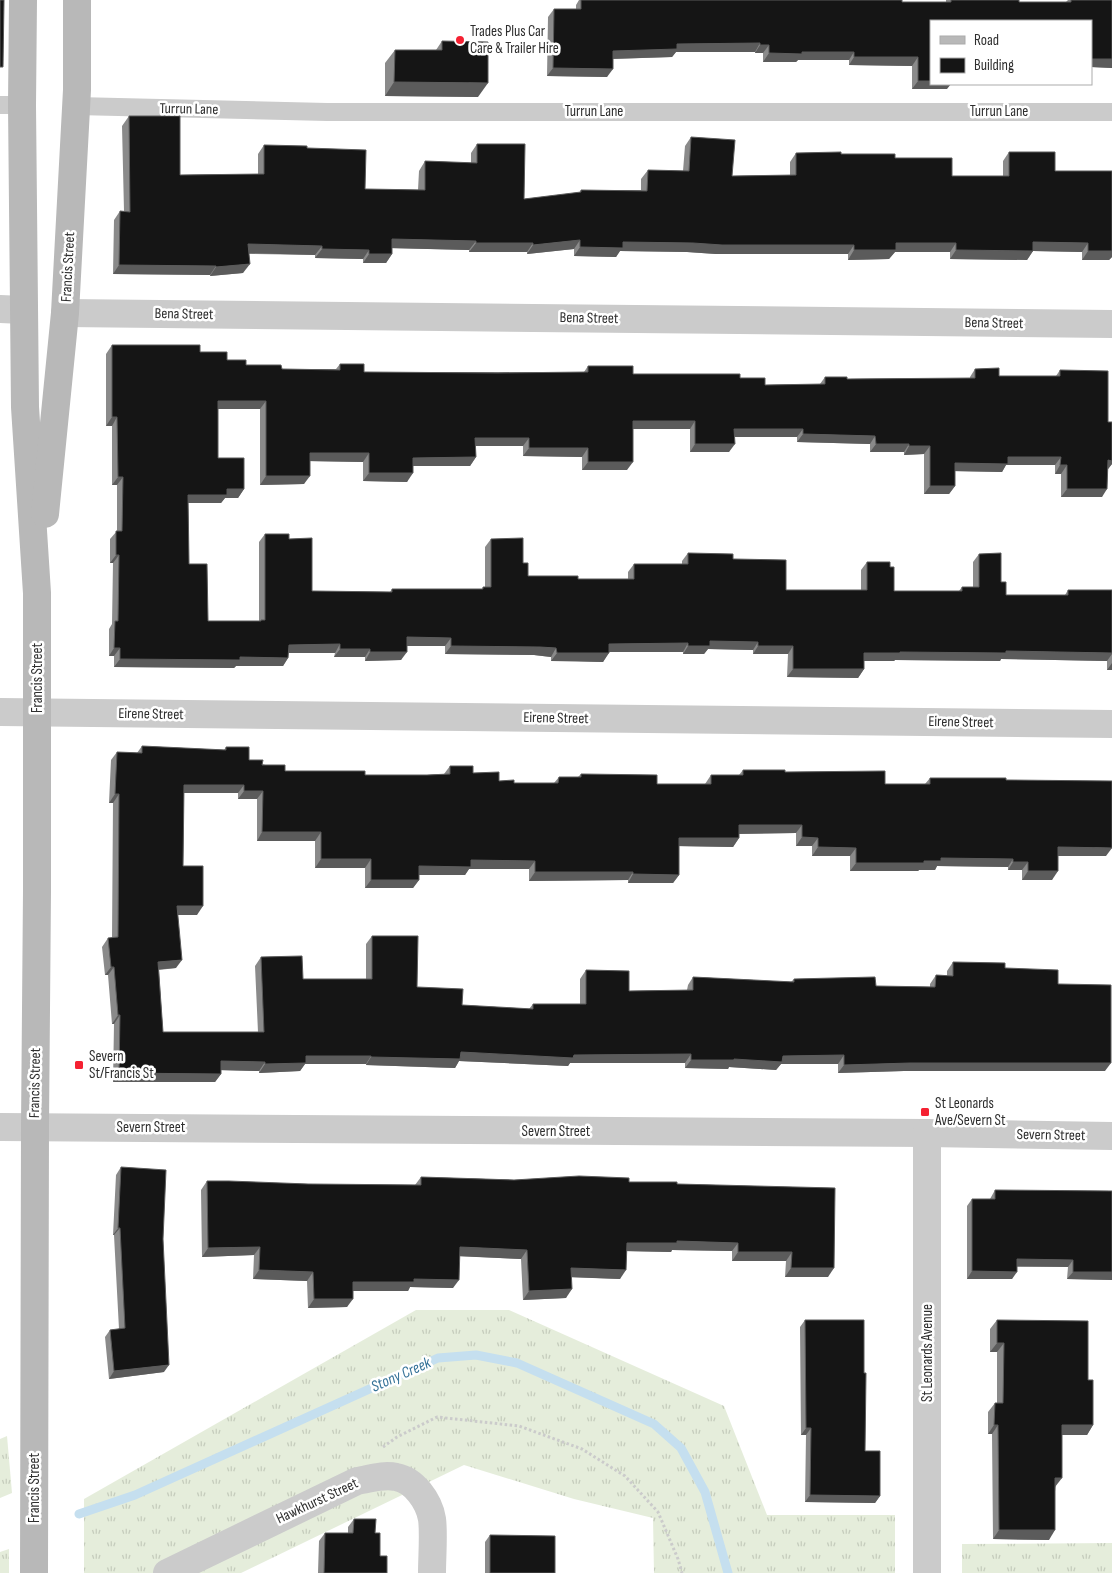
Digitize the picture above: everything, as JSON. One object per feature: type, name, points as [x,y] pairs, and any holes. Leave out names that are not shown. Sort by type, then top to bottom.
[{"type":"main road","name":"Francis Street","points":[[23,0],[11,105],[12,310],[25,407],[37,593],[34,1573]]},
{"type":"main road","name":"Francis Street","points":[[37,593],[65,313],[76,106],[77,0]]},
{"type":"street","name":"Bena Street","points":[[65,313],[1112,324]]},
{"type":"street","name":"Eirene Street","points":[[0,712],[1112,724]]},
{"type":"street","name":"Severn Street","points":[[0,1127],[927,1133],[1112,1136]]},
{"type":"street","name":"St Leonards Avenue","points":[[927,1133],[927,1573]]},
{"type":"street","name":"Hawkhurst Street","points":[[167,1573],[357,1481],[380,1476],[396,1477],[411,1484],[424,1498],[432,1518],[432,1573]]},
{"type":"lane","name":"Turrun Lane","points":[[76,106],[327,112],[1112,112]]},
{"type":"path","points":[[357,1481],[383,1447],[397,1437],[437,1417],[519,1426],[582,1449],[625,1476],[658,1512],[682,1573]]},
{"type":"green space","points":[[416,1310],[509,1310],[724,1406],[767,1515],[895,1515],[895,1573],[654,1573],[653,1518],[574,1499],[464,1465],[241,1573],[84,1573],[84,1499]]},
{"type":"green space","points":[[7,1436],[12,1493],[0,1498],[0,1439]]},
{"type":"green space","points":[[1112,1543],[1112,1573],[962,1573],[962,1544]]},
{"type":"green space","points":[[9,1549],[9,1573],[0,1573],[0,1552]]},
{"type":"building","points":[[0,0],[4,0],[3,67],[0,67]]},
{"type":"building","points":[[581,0],[902,0],[902,2],[951,2],[951,0],[1019,0],[1019,2],[1071,2],[1071,0],[1112,0],[1112,59],[1092,59],[1092,20],[930,20],[930,81],[918,81],[918,57],[854,57],[854,52],[769,53],[769,45],[760,45],[760,43],[677,44],[677,49],[613,51],[613,69],[553,68],[554,9],[581,9]]},
{"type":"building","points":[[442,41],[488,42],[488,83],[394,82],[395,50],[442,50]]},
{"type":"building","points":[[129,116],[180,116],[180,175],[264,174],[264,145],[366,150],[365,189],[425,190],[425,161],[477,163],[477,144],[525,144],[524,199],[581,192],[581,190],[647,191],[648,170],[689,171],[691,137],[735,140],[732,176],[796,175],[796,153],[841,152],[841,154],[895,154],[895,158],[952,158],[952,176],[1009,176],[1009,152],[1055,152],[1055,171],[1112,171],[1112,251],[1088,251],[1088,243],[1033,242],[1033,251],[956,250],[956,243],[896,243],[896,250],[854,250],[854,245],[722,245],[623,242],[623,248],[580,247],[580,240],[533,245],[533,243],[476,243],[476,241],[392,239],[392,254],[369,254],[369,250],[322,249],[322,246],[248,244],[250,264],[216,267],[119,265],[120,211],[130,212]]},
{"type":"building","points":[[112,345],[200,345],[200,352],[227,352],[227,360],[246,360],[246,365],[281,365],[282,369],[340,370],[340,364],[364,364],[364,372],[498,373],[588,372],[588,366],[633,366],[633,374],[740,374],[740,378],[765,378],[765,385],[825,384],[825,377],[847,377],[847,379],[975,378],[975,369],[999,368],[999,376],[1060,376],[1060,370],[1108,371],[1108,422],[1112,422],[1112,461],[1108,460],[1107,489],[1067,489],[1067,465],[1060,465],[1061,457],[1008,457],[1008,464],[955,463],[955,486],[930,486],[930,446],[876,444],[875,436],[803,434],[803,429],[734,429],[735,444],[695,444],[695,421],[633,421],[633,462],[588,462],[588,448],[529,448],[529,438],[475,438],[476,457],[413,458],[413,473],[369,473],[369,453],[310,453],[310,476],[266,476],[266,401],[218,401],[218,458],[244,458],[244,489],[227,489],[227,495],[188,495],[189,564],[207,564],[208,621],[265,620],[265,534],[289,534],[289,539],[312,538],[312,591],[392,592],[392,589],[483,589],[483,587],[491,587],[491,539],[523,538],[523,563],[528,563],[528,576],[578,576],[578,579],[634,579],[634,564],[688,564],[688,553],[733,554],[733,559],[786,560],[786,590],[867,590],[867,562],[890,562],[890,567],[894,567],[894,591],[962,591],[962,587],[979,587],[979,554],[1001,553],[1001,582],[1006,582],[1006,595],[1068,595],[1068,590],[1112,590],[1112,653],[1006,651],[1006,653],[864,653],[864,669],[793,669],[793,646],[758,646],[758,642],[710,641],[710,646],[688,646],[688,643],[609,644],[609,653],[557,653],[556,648],[451,646],[451,638],[407,637],[407,652],[370,652],[370,649],[340,649],[340,644],[289,645],[288,658],[240,657],[240,660],[120,659],[120,648],[114,648],[115,621],[118,621],[119,555],[116,555],[116,531],[122,531],[123,477],[118,477],[117,417],[112,417]]},
{"type":"building","points":[[142,746],[226,750],[226,747],[249,747],[249,760],[263,760],[262,765],[285,765],[285,771],[365,771],[365,775],[427,775],[450,774],[450,766],[473,766],[473,773],[499,772],[499,781],[514,780],[514,783],[558,783],[559,777],[581,777],[581,774],[657,775],[657,784],[711,784],[711,775],[743,775],[743,770],[785,770],[785,772],[885,771],[885,784],[930,784],[930,778],[1112,781],[1112,848],[1058,847],[1058,871],[1028,871],[1028,862],[1013,862],[1013,859],[941,858],[941,861],[924,861],[924,863],[856,863],[856,848],[818,847],[818,838],[802,837],[802,825],[739,825],[739,838],[679,838],[679,875],[633,874],[633,872],[535,872],[535,861],[471,860],[471,867],[419,866],[419,880],[371,880],[371,859],[321,859],[321,832],[262,832],[263,791],[244,791],[244,785],[184,785],[183,866],[203,866],[203,906],[177,906],[182,960],[158,962],[163,1032],[264,1032],[261,957],[302,956],[303,979],[372,979],[372,936],[418,936],[417,987],[463,989],[462,1005],[533,1009],[533,1004],[586,1004],[586,970],[629,971],[629,991],[693,990],[693,977],[794,982],[794,979],[875,977],[876,986],[935,987],[936,975],[953,976],[953,962],[1005,963],[1005,968],[1058,970],[1058,984],[1111,985],[1111,1063],[910,1063],[844,1065],[844,1055],[783,1056],[782,1062],[734,1059],[691,1060],[691,1054],[574,1055],[573,1058],[461,1052],[460,1059],[306,1056],[306,1063],[265,1064],[265,1062],[221,1061],[221,1074],[119,1073],[120,1015],[118,1015],[114,967],[111,967],[108,938],[118,937],[119,794],[115,794],[117,752],[142,753]]},
{"type":"building","points":[[121,1167],[166,1170],[163,1239],[169,1365],[114,1371],[110,1330],[125,1328],[120,1228],[118,1228]]},
{"type":"building","points":[[579,1176],[629,1178],[629,1182],[835,1188],[834,1268],[791,1268],[792,1252],[738,1252],[738,1243],[677,1241],[677,1243],[627,1243],[626,1270],[571,1268],[572,1289],[529,1291],[527,1250],[460,1247],[459,1280],[414,1279],[414,1282],[353,1282],[353,1299],[314,1299],[313,1272],[259,1270],[260,1247],[208,1248],[207,1181],[421,1185],[421,1177],[514,1180]]},
{"type":"building","points":[[995,1190],[1112,1191],[1112,1272],[1073,1272],[1073,1260],[1017,1259],[1017,1272],[972,1271],[972,1199],[995,1199]]},
{"type":"building","points":[[805,1320],[864,1320],[864,1373],[866,1373],[865,1451],[880,1451],[880,1496],[810,1495],[811,1428],[806,1428]]},
{"type":"building","points":[[997,1320],[1088,1321],[1088,1380],[1093,1380],[1093,1425],[1062,1425],[1062,1478],[1055,1478],[1055,1530],[999,1530],[998,1425],[994,1425],[995,1403],[1003,1403],[1004,1343],[997,1343]]},
{"type":"building","points":[[354,1519],[376,1519],[375,1533],[380,1533],[380,1556],[387,1556],[387,1573],[324,1573],[325,1533],[353,1533]]},
{"type":"building","points":[[490,1535],[555,1536],[555,1573],[490,1573]]},
{"type":"waterway","name":"Stony Creek","points":[[79,1514],[135,1495],[438,1358],[476,1355],[517,1363],[654,1424],[681,1448],[705,1492],[728,1573]]},
{"type":"place","name":"Trades Plus Car Care & Trailer Hire","points":[[460,40]]},
{"type":"place","name":"Severn St/Francis St","points":[[79,1065]]},
{"type":"place","name":"St Leonards Ave/Severn St","points":[[925,1112]]}]
